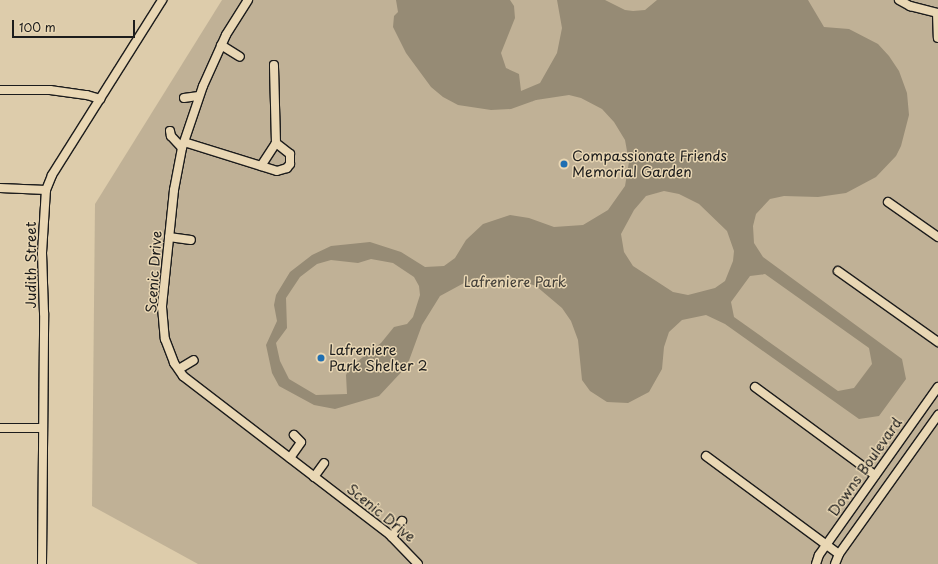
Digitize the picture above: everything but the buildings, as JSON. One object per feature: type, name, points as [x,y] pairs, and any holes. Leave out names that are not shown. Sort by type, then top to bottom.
[{"type":"street","name":"Judith Street","points":[[42,564],[44,314],[42,253],[46,190],[52,175],[162,0]]},
{"type":"street","name":"Scenic Drive","points":[[248,0],[221,45],[199,96],[183,145],[174,190],[162,307],[165,339],[183,376],[392,537],[418,564]]},
{"type":"street","points":[[899,0],[910,6],[938,13],[938,38]]},
{"type":"street","points":[[221,45],[240,56]]},
{"type":"street","points":[[261,166],[276,143],[274,65]]},
{"type":"street","points":[[0,90],[50,90],[87,95],[100,99]]},
{"type":"street","points":[[184,98],[199,96]]},
{"type":"street","points":[[170,131],[171,136],[183,145],[282,171],[290,164],[290,154],[276,143]]},
{"type":"street","points":[[0,188],[46,190]]},
{"type":"street","points":[[888,202],[938,237]]},
{"type":"street","points":[[169,236],[191,240]]},
{"type":"street","points":[[838,271],[938,342]]},
{"type":"street","points":[[179,369],[194,360]]},
{"type":"street","points":[[755,387],[875,475]]},
{"type":"street","name":"Downs Boulevard","points":[[816,564],[826,546],[938,387]]},
{"type":"street","name":"Downs Boulevard","points":[[835,564],[839,554],[938,415]]},
{"type":"street","points":[[0,428],[43,428]]},
{"type":"street","points":[[290,458],[301,442],[294,435]]},
{"type":"street","points":[[706,456],[826,546],[839,554]]},
{"type":"street","points":[[314,477],[324,463]]},
{"type":"street","points":[[392,537],[402,521]]},
{"type":"green space","name":"Lafreniere Park","points":[[222,0],[938,0],[938,564],[198,564],[92,506],[95,204]]},
{"type":"shaded area","points":[[396,0],[510,0],[514,6],[515,18],[501,53],[506,68],[519,74],[521,91],[540,83],[557,53],[562,28],[557,0],[605,0],[625,10],[633,11],[645,10],[657,0],[808,0],[824,27],[849,29],[878,44],[889,56],[899,71],[907,93],[909,115],[901,146],[896,156],[876,177],[846,193],[818,197],[784,196],[770,199],[756,214],[753,226],[754,243],[763,257],[902,359],[906,379],[879,416],[859,419],[725,324],[706,315],[682,320],[669,332],[664,347],[662,369],[649,392],[628,403],[607,402],[590,391],[582,380],[578,340],[571,321],[562,308],[536,286],[510,277],[487,278],[464,283],[440,296],[422,325],[407,366],[379,396],[335,409],[314,405],[279,386],[272,373],[266,345],[277,321],[274,305],[276,295],[290,272],[312,255],[331,246],[370,242],[401,252],[425,267],[444,266],[455,258],[466,240],[483,224],[510,215],[529,218],[554,227],[583,225],[608,210],[625,186],[629,162],[625,140],[614,122],[602,109],[581,98],[569,95],[536,100],[511,109],[491,110],[458,105],[443,97],[431,87],[406,53],[393,27],[394,16],[398,12]],"holes":[[[664,191],[679,194],[699,204],[727,231],[734,251],[733,261],[725,281],[715,288],[688,295],[673,292],[633,266],[624,252],[621,234],[634,210],[646,196]],[[371,259],[393,263],[414,277],[419,286],[420,295],[413,317],[407,324],[394,327],[381,343],[349,368],[346,375],[347,394],[316,395],[289,379],[280,361],[276,343],[287,328],[286,298],[300,277],[317,264],[331,260],[358,263]],[[765,274],[869,348],[872,364],[854,388],[838,391],[734,317],[731,302],[750,276]]]},
{"type":"place","name":"Compassionate Friends Memorial Garden","points":[[564,164]]},
{"type":"place","name":"Lafreniere Park Shelter 2","points":[[321,358]]}]
